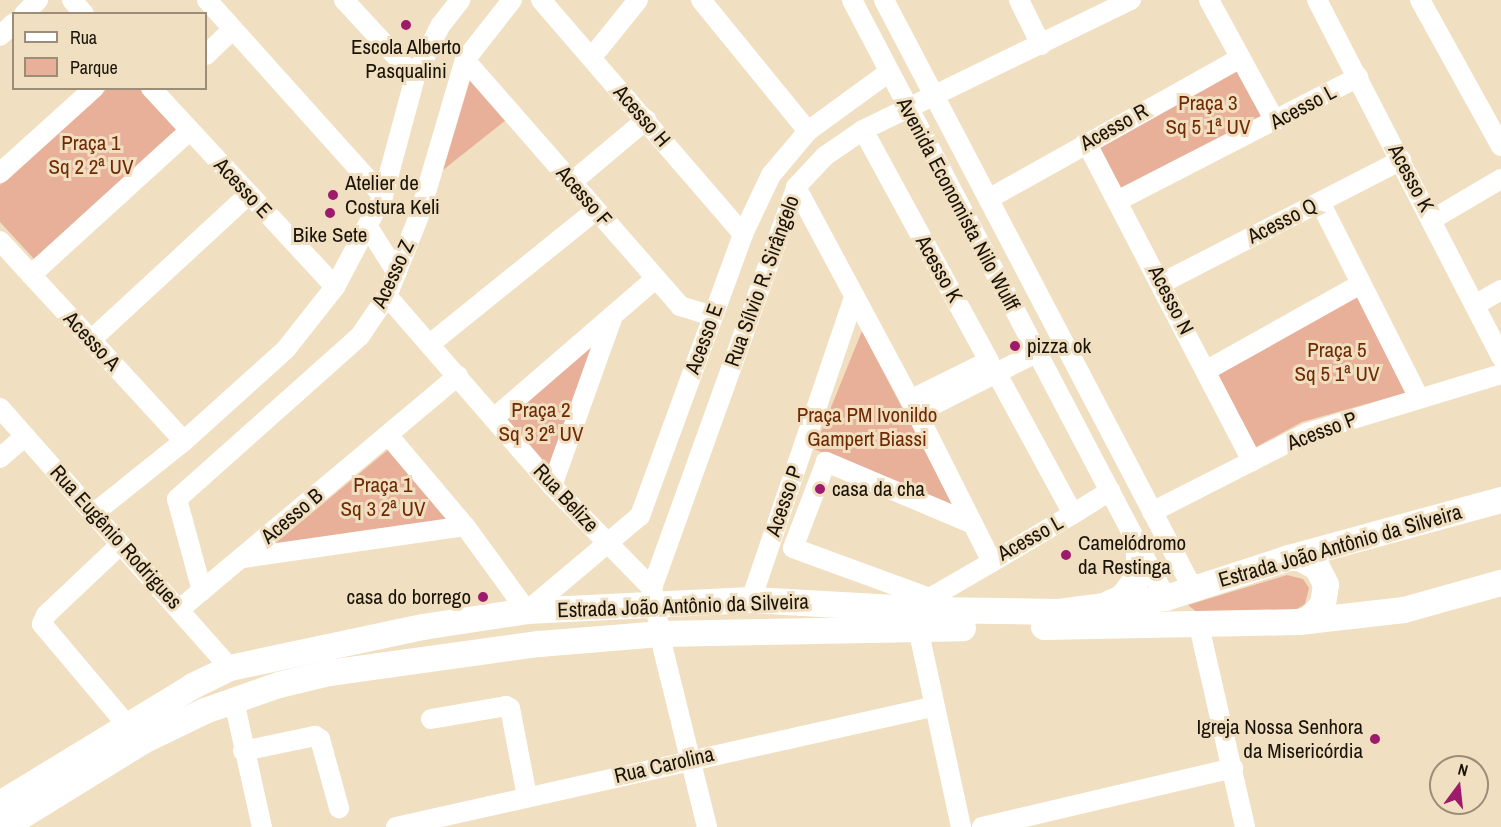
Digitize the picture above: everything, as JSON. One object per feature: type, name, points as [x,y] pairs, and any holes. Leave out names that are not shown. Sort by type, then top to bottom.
[{"type":"main road","name":"Estrada João Antônio da Silveira","points":[[41,791],[143,741],[234,701],[279,685],[329,673],[539,644],[927,612],[1059,612],[1110,603],[1166,598],[1289,558],[1501,500]]},
{"type":"main road","points":[[1110,603],[1122,598],[1139,576],[1139,549]]},
{"type":"main road","points":[[1289,558],[1317,567],[1326,585],[1323,605],[1309,619],[1299,622]]},
{"type":"main road","name":"Estrada João Antônio da Silveira","points":[[5,821],[128,726],[230,668],[423,627],[527,611],[646,599],[751,600],[1199,626],[1299,622],[1404,610],[1501,583]]},
{"type":"main road","points":[[1166,598],[1199,626]]},
{"type":"main road","points":[[539,644],[576,631],[626,624],[646,599]]},
{"type":"main road","points":[[230,668],[249,679],[279,685]]},
{"type":"street","points":[[26,12],[38,0]]},
{"type":"street","points":[[72,0],[82,12]]},
{"type":"street","points":[[207,0],[383,196]]},
{"type":"street","points":[[344,0],[415,77]]},
{"type":"street","points":[[93,514],[184,441],[286,349],[335,287],[383,196],[415,77],[440,26],[460,0]]},
{"type":"street","name":"Acesso Z","points":[[202,591],[177,499],[360,336],[387,296],[419,216],[465,60],[512,0]]},
{"type":"street","name":"Acesso H","points":[[541,0],[742,234]]},
{"type":"street","points":[[592,57],[639,0]]},
{"type":"street","points":[[701,0],[808,131]]},
{"type":"street","name":"Avenida Economista Nilo Wulff","points":[[852,0],[1166,598]]},
{"type":"street","name":"Avenida Economista Nilo Wulff","points":[[884,0],[990,198],[1193,589]]},
{"type":"street","points":[[1019,0],[1041,45]]},
{"type":"street","name":"Rua Sílvio R. Sirângelo","points":[[646,599],[796,187],[825,156],[864,130],[935,98],[1131,0]]},
{"type":"street","points":[[1209,0],[1275,121]]},
{"type":"street","name":"Acesso K","points":[[1317,0],[1433,219],[1501,357]]},
{"type":"street","points":[[1420,0],[1501,146]]},
{"type":"street","points":[[0,36],[12,25]]},
{"type":"street","points":[[207,54],[232,30]]},
{"type":"street","name":"Acesso R","points":[[990,198],[1086,141],[1240,58]]},
{"type":"street","name":"Acesso F","points":[[465,60],[680,306],[712,316]]},
{"type":"street","name":"Acesso E","points":[[527,611],[610,545],[640,516],[742,234],[771,175],[808,131],[889,72]]},
{"type":"street","name":"Acesso L","points":[[1119,200],[1358,77]]},
{"type":"street","points":[[0,173],[92,90]]},
{"type":"street","name":"Acesso E","points":[[160,92],[189,131],[335,287]]},
{"type":"street","points":[[572,182],[645,120]]},
{"type":"street","name":"Acesso K","points":[[864,130],[989,361],[913,407]]},
{"type":"street","points":[[31,275],[189,131]]},
{"type":"street","name":"Acesso N","points":[[1086,141],[1119,200],[1252,461]]},
{"type":"street","name":"Acesso Q","points":[[1162,283],[1401,160]]},
{"type":"street","points":[[1433,219],[1501,179]]},
{"type":"street","points":[[796,187],[853,300],[913,407],[997,374],[1036,353]]},
{"type":"street","points":[[91,340],[249,194]]},
{"type":"street","points":[[1320,202],[1419,398]]},
{"type":"street","points":[[430,344],[596,210]]},
{"type":"street","points":[[368,228],[398,273]]},
{"type":"street","name":"Acesso A","points":[[2,248],[31,275],[184,441]]},
{"type":"street","points":[[494,418],[656,278]]},
{"type":"street","points":[[1207,370],[1361,284]]},
{"type":"street","points":[[1475,305],[1501,290]]},
{"type":"street","name":"Rua Belize","points":[[387,296],[552,486],[610,545],[646,599]]},
{"type":"street","name":"Acesso P","points":[[751,600],[853,300]]},
{"type":"street","points":[[552,486],[613,315]]},
{"type":"street","name":"Acesso L","points":[[913,407],[992,562],[1073,514],[997,374]]},
{"type":"street","name":"Acesso P","points":[[1152,512],[1306,433],[1501,374]]},
{"type":"street","name":"Acesso B","points":[[180,609],[458,376]]},
{"type":"street","name":"Rua Eugênio Rodrigues","points":[[0,408],[230,668]]},
{"type":"street","points":[[388,435],[465,526],[527,611]]},
{"type":"street","points":[[0,458],[25,436]]},
{"type":"street","points":[[927,612],[793,548],[826,462],[974,524]]},
{"type":"street","points":[[1073,514],[1110,491]]},
{"type":"street","points":[[242,558],[465,526]]},
{"type":"street","points":[[120,545],[45,615],[42,624],[128,726]]},
{"type":"street","points":[[927,612],[992,562]]},
{"type":"street","points":[[646,599],[660,634],[707,827]]},
{"type":"street","points":[[927,612],[932,707],[961,827]]},
{"type":"street","points":[[1199,626],[1245,827]]},
{"type":"street","points":[[234,701],[243,751],[262,827]]},
{"type":"street","points":[[431,718],[506,706],[510,708],[527,796]]},
{"type":"street","name":"Rua Carolina","points":[[396,827],[690,758],[932,707]]},
{"type":"street","points":[[243,751],[315,736],[320,739],[339,808]]},
{"type":"street","points":[[982,827],[1233,768]]},
{"type":"green space","name":"Praça 3 Sq 5 1ª UV","points":[[1236,67],[1264,118],[1122,192],[1096,144]]},
{"type":"green space","points":[[471,77],[506,120],[443,170]]},
{"type":"green space","name":"Praça 1 Sq 2 2ª UV","points":[[106,90],[143,90],[178,129],[34,259],[0,222],[0,185]]},
{"type":"green space","name":"Praça 5 Sq 5 1ª UV","points":[[1357,296],[1409,392],[1302,422],[1256,447],[1215,372]]},
{"type":"green space","name":"Praça PM Ivonildo Gampert Biassi","points":[[862,331],[953,505],[814,449]]},
{"type":"green space","name":"Praça 2 Sq 3 2ª UV","points":[[599,337],[550,471],[505,420]]},
{"type":"green space","name":"Praça 1 Sq 3 2ª UV","points":[[389,449],[449,522],[272,546]]},
{"type":"green space","points":[[1287,575],[1303,579],[1309,588],[1305,604],[1295,610],[1203,617],[1188,605]]},
{"type":"place","name":"Escola Alberto Pasqualini","points":[[406,25]]},
{"type":"place","name":"Atelier de Costura Keli","points":[[333,195]]},
{"type":"place","name":"Bike Sete","points":[[330,213]]},
{"type":"place","name":"pizza ok","points":[[1015,346]]},
{"type":"place","name":"casa da cha","points":[[820,489]]},
{"type":"place","name":"Camelódromo da Restinga","points":[[1066,555]]},
{"type":"place","name":"casa do borrego","points":[[483,597]]},
{"type":"place","name":"Igreja Nossa Senhora da Misericórdia","points":[[1375,739]]}]
